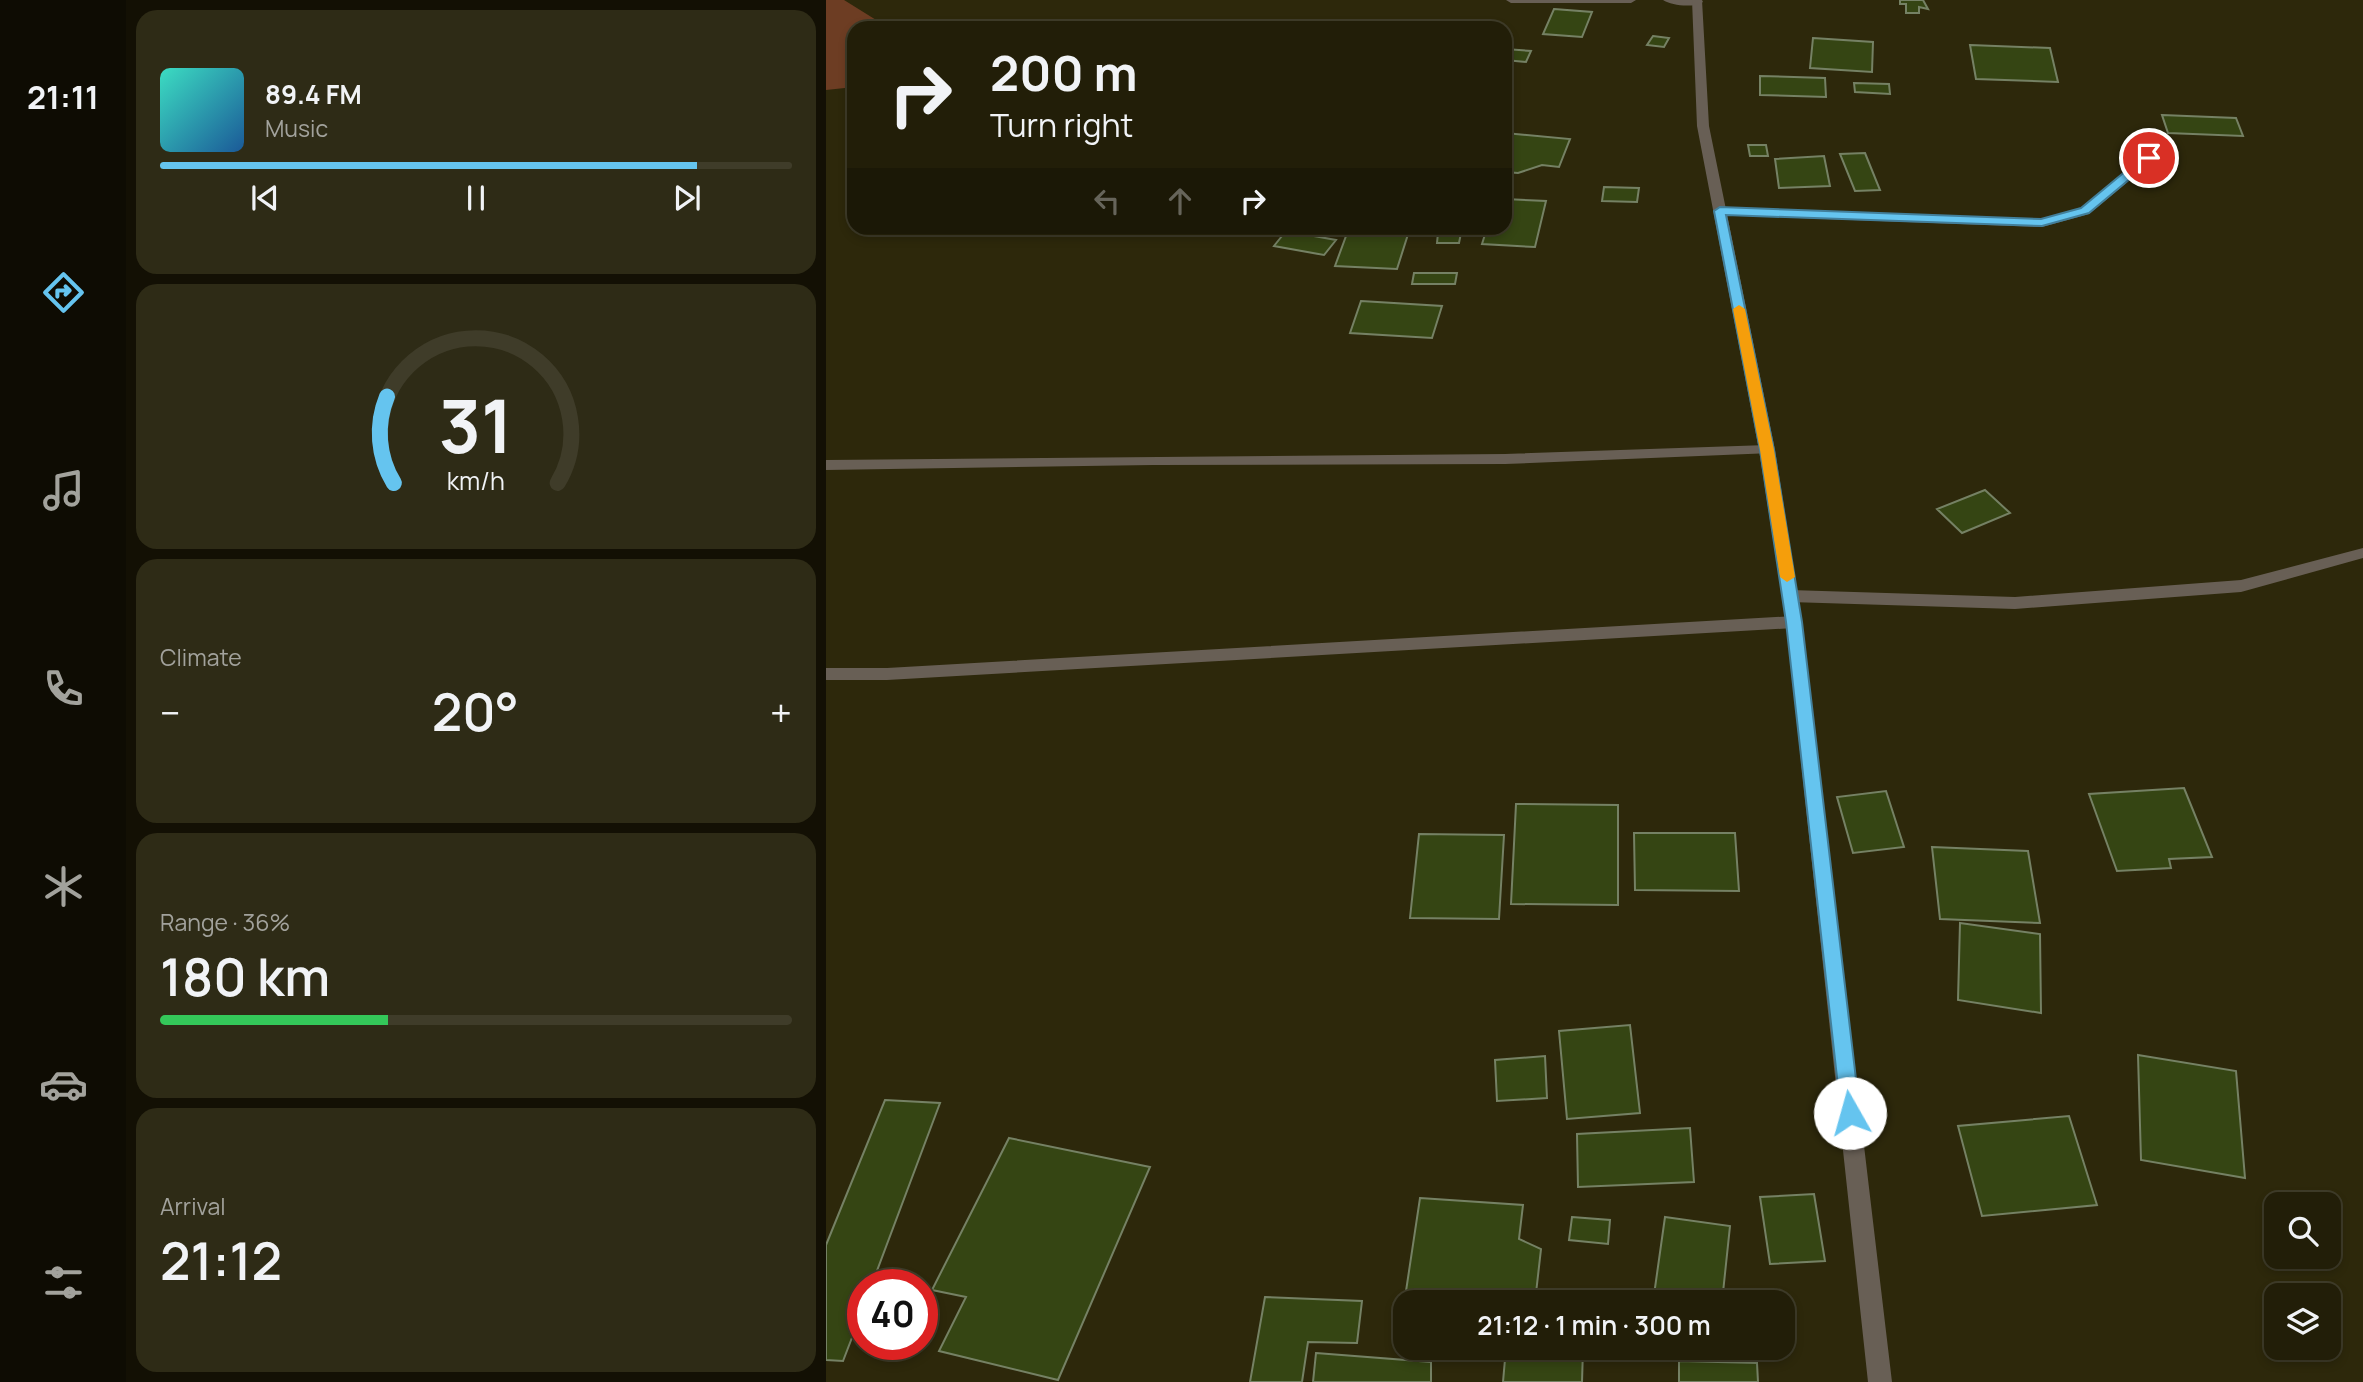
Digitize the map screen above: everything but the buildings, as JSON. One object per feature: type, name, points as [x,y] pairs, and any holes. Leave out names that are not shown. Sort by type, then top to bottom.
[{"type":"street","points":[[1511,0],[1631,0]]},
{"type":"street","points":[[1668,0],[1698,1],[1703,126],[1767,450],[1794,622],[1880,1382]]},
{"type":"street","points":[[1720,211],[2042,223],[2085,211],[2149,158]]},
{"type":"street","points":[[826,465],[1153,460],[1505,459],[1767,450]]},
{"type":"street","points":[[1790,596],[2015,603],[2241,586],[2363,553]]},
{"type":"street","points":[[826,674],[901,673],[1794,622]]},
{"type":"shaded area","points":[[826,0],[844,0],[878,21],[847,21],[847,88],[826,90]]},
{"type":"slow traffic","points":[[1739,309],[1767,450],[1787,577]]},
{"type":"route","points":[[1850,1113],[1794,622],[1767,450],[1720,211],[2042,223],[2085,211],[2149,158]]}]
